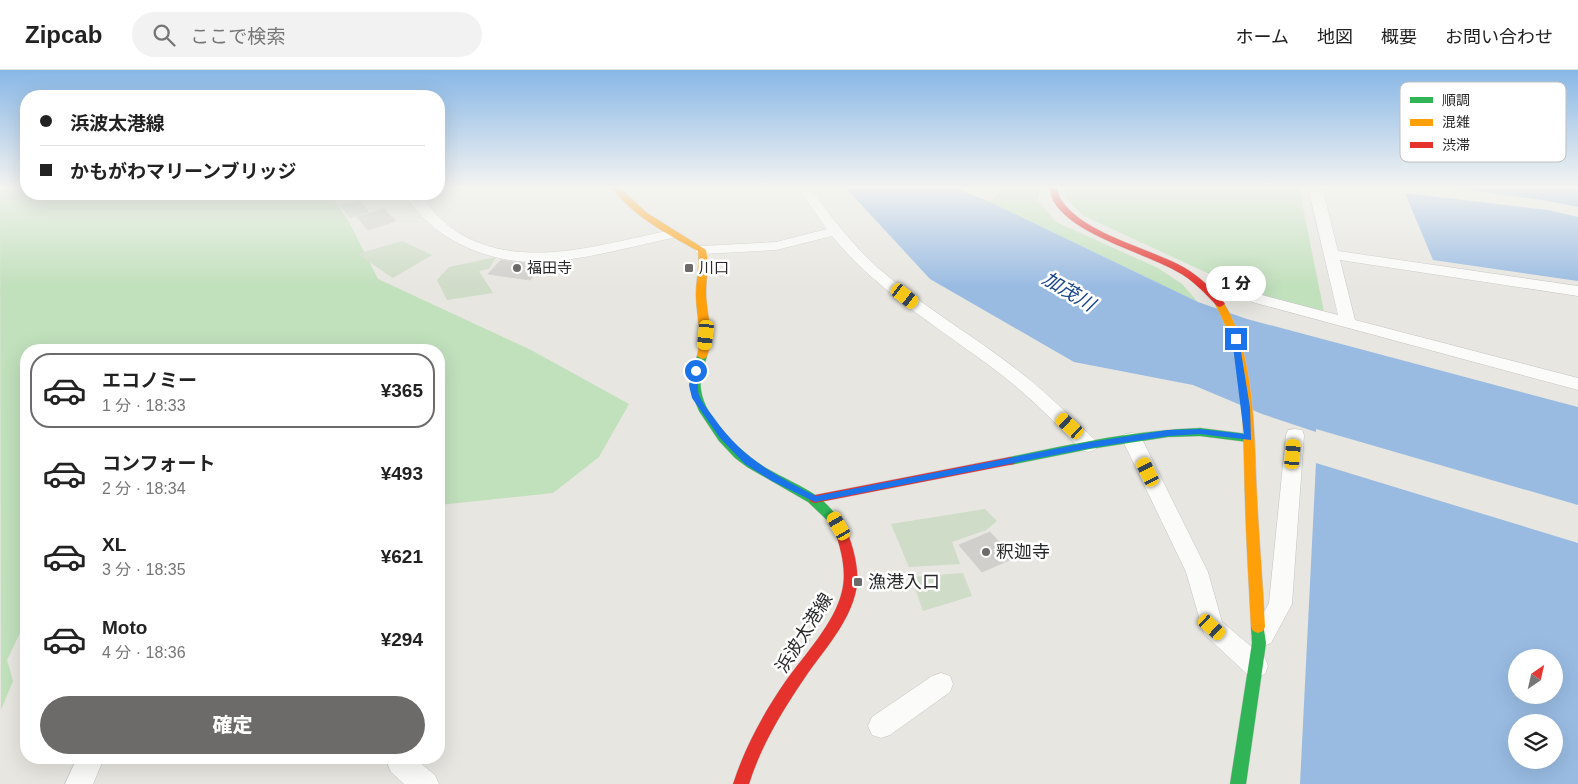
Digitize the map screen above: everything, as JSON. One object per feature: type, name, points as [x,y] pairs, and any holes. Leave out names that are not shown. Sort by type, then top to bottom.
[{"type":"street","points":[[435,220],[440,226],[475,247],[540,259],[672,234]]},
{"type":"street","points":[[649,220],[702,250],[776,246],[836,231]]},
{"type":"street","points":[[828,220],[874,272],[951,332],[1019,380],[1070,426],[1088,446]]},
{"type":"street","points":[[1076,220],[1178,268],[1198,280],[1224,309],[1236,339],[1246,408],[1259,643],[1238,784]]},
{"type":"street","points":[[1323,220],[1348,324]]},
{"type":"street","name":"浜波太港線","points":[[702,250],[705,258],[701,292],[706,335],[693,385],[696,398],[723,436],[748,462],[775,479],[815,499],[832,513],[845,539],[852,575],[847,598],[825,637],[758,737],[744,766],[741,784]]},
{"type":"street","points":[[1331,254],[1578,291]]},
{"type":"street","points":[[1258,299],[1578,384]]},
{"type":"street","points":[[815,499],[1088,446],[1168,433],[1200,432],[1248,438]]},
{"type":"street","points":[[1259,643],[1280,604],[1295,435]]},
{"type":"street","points":[[1132,439],[1197,572],[1212,627],[1256,666]]},
{"type":"street","points":[[881,726],[942,684]]},
{"type":"street","points":[[79,784],[88,764]]},
{"type":"street","points":[[401,764],[425,784]]},
{"type":"green space","points":[[0,220],[348,220],[378,279],[531,350],[629,404],[599,457],[553,493],[445,504],[445,344],[20,344],[20,634],[7,660],[13,681],[1,710]]},
{"type":"green space","points":[[1028,220],[1055,220],[1158,268],[1182,284],[1198,302]]},
{"type":"green space","points":[[1093,220],[1306,220],[1324,312],[1242,289]]},
{"type":"green space","points":[[402,241],[432,255],[393,278],[357,254]]},
{"type":"green space","points":[[496,257],[489,269],[479,271],[493,293],[447,300],[437,280],[449,267]]},
{"type":"green space","points":[[985,509],[997,521],[986,530],[952,542],[960,564],[909,567],[891,524]]},
{"type":"green space","points":[[963,573],[972,596],[923,611],[911,577]]},
{"type":"water","name":"加茂川","points":[[876,220],[1028,220],[1198,302],[1247,319],[1578,407],[1578,505],[1316,429],[1316,432],[1262,414],[1193,385],[1074,362],[930,279]]},
{"type":"water","points":[[1416,220],[1578,220],[1578,281],[1433,260]]},
{"type":"water","points":[[1316,463],[1578,543],[1578,784],[1300,784]]},
{"type":"building","points":[[360,220],[396,221],[368,230]]},
{"type":"building","name":"福田寺","points":[[501,260],[544,264],[530,280],[488,274]]},
{"type":"building","name":"釈迦寺","points":[[990,532],[1014,558],[982,572],[959,545]]},
{"type":"traffic: fast","points":[[702,356],[696,374],[697,396],[704,411],[723,438],[739,455],[751,464],[801,492],[823,507],[841,531]]},
{"type":"traffic: fast","points":[[1010,461],[1090,445],[1168,433],[1200,432],[1248,438]]},
{"type":"traffic: fast","points":[[1238,784],[1259,643],[1258,627]]},
{"type":"traffic: slow","points":[[652,220],[702,250],[701,297],[705,334],[702,356]]},
{"type":"traffic: slow","points":[[1220,304],[1229,319],[1236,341],[1245,396],[1258,627]]},
{"type":"traffic: jam","points":[[1079,220],[1105,236],[1180,269],[1196,280],[1220,304]]},
{"type":"traffic: jam","points":[[815,499],[1010,461]]},
{"type":"traffic: jam","points":[[741,784],[753,750],[770,718],[833,626],[846,600],[849,591],[850,568],[848,553],[841,531]]},
{"type":"place","name":"福田寺","points":[[517,268]]},
{"type":"place","name":"川口","points":[[689,268]]},
{"type":"place","name":"釈迦寺","points":[[986,552]]},
{"type":"place","name":"漁港入口","points":[[858,582]]},
{"type":"route","points":[[696,371],[693,385],[696,398],[723,436],[748,462],[775,479],[815,499],[1090,445],[1168,433],[1200,432],[1248,438],[1246,408],[1236,339]]}]
